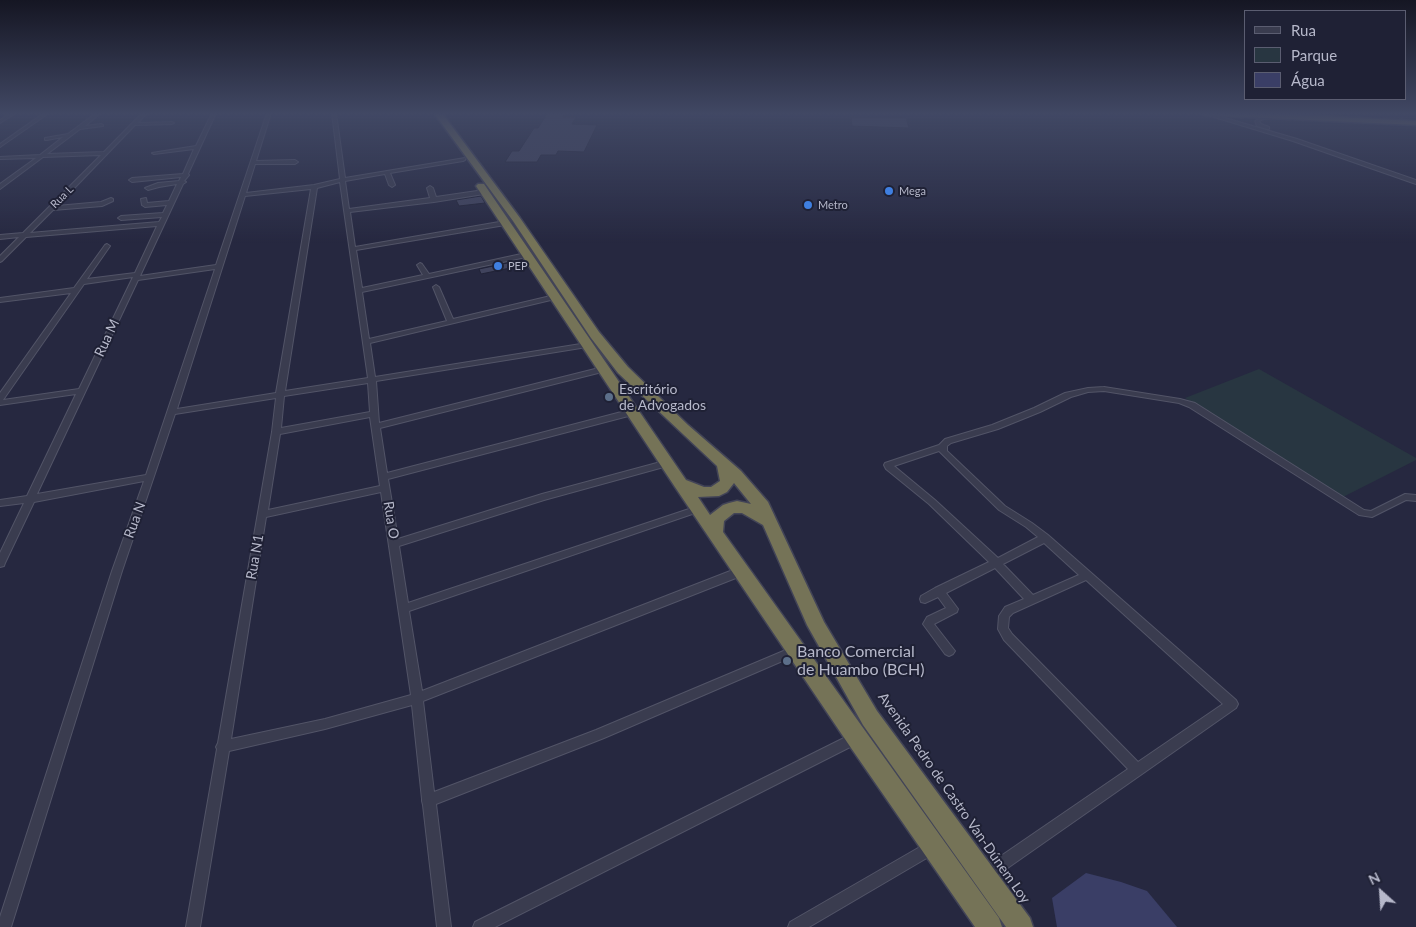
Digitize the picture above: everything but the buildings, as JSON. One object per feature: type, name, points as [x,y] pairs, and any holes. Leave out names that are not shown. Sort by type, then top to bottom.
[{"type":"highway","points":[[460,156],[680,483],[932,847],[990,927]]},
{"type":"highway","name":"Avenida Pedro de Castro Van-Dúnem Loy","points":[[470,156],[517,220],[595,336],[624,370],[750,490],[771,523],[816,625],[870,718],[1021,927]]},
{"type":"highway","points":[[680,483],[702,493],[713,492],[728,483],[728,476],[724,465]]},
{"type":"highway","points":[[715,532],[716,519],[729,509],[738,507],[746,508],[759,514],[771,523]]},
{"type":"street","points":[[0,158],[35,156]]},
{"type":"street","points":[[0,187],[40,156]]},
{"type":"street","name":"Rua L","points":[[0,260],[103,156]]},
{"type":"street","name":"Rua M","points":[[0,563],[160,224],[195,156]]},
{"type":"street","name":"Rua N","points":[[4,927],[117,571],[172,412],[255,156]]},
{"type":"street","name":"Rua O","points":[[339,156],[372,381],[374,414],[417,698],[444,927]]},
{"type":"street","points":[[1344,156],[1416,180]]},
{"type":"street","points":[[1348,156],[1416,180]]},
{"type":"street","points":[[243,195],[314,187],[342,180],[463,160]]},
{"type":"street","points":[[253,163],[295,162]]},
{"type":"street","points":[[387,172],[392,185]]},
{"type":"street","points":[[132,180],[184,178]]},
{"type":"street","points":[[148,188],[184,178]]},
{"type":"street","name":"Rua N1","points":[[193,927],[276,432],[280,395],[314,187]]},
{"type":"street","points":[[430,188],[434,200]]},
{"type":"street","points":[[346,211],[484,192]]},
{"type":"street","points":[[144,199],[145,205],[172,203]]},
{"type":"street","points":[[51,208],[102,204],[111,200]]},
{"type":"street","points":[[412,203],[415,212]]},
{"type":"street","points":[[121,218],[165,215]]},
{"type":"street","points":[[352,249],[505,223]]},
{"type":"street","points":[[0,238],[160,224]]},
{"type":"street","points":[[0,399],[107,246]]},
{"type":"street","points":[[359,291],[526,255]]},
{"type":"street","points":[[420,265],[427,276]]},
{"type":"street","points":[[82,282],[219,267]]},
{"type":"street","points":[[436,287],[451,322]]},
{"type":"street","points":[[0,300],[75,290]]},
{"type":"street","points":[[366,342],[555,298]]},
{"type":"street","points":[[172,412],[587,345]]},
{"type":"street","points":[[377,426],[603,369]]},
{"type":"street","points":[[1031,600],[996,562],[932,502],[888,465],[942,447],[948,442],[995,427],[1068,395],[1095,389],[1112,390],[1180,401],[1192,405],[1362,513],[1372,514],[1405,497],[1416,498]]},
{"type":"street","points":[[0,403],[82,391]]},
{"type":"street","points":[[384,477],[633,412]]},
{"type":"street","points":[[276,432],[374,414]]},
{"type":"street","points":[[942,447],[943,452],[1002,508],[1029,525],[1045,538],[1232,704],[984,876]]},
{"type":"street","points":[[395,544],[542,497],[668,463]]},
{"type":"street","points":[[0,503],[150,477]]},
{"type":"street","points":[[262,515],[386,488]]},
{"type":"street","points":[[403,608],[698,509]]},
{"type":"street","points":[[925,599],[1045,538]]},
{"type":"street","points":[[222,747],[324,724],[417,698],[742,572]]},
{"type":"street","points":[[1086,576],[1009,610],[1004,616],[1003,628],[1006,634],[1138,770]]},
{"type":"street","points":[[939,592],[953,609],[930,620],[928,624],[949,651]]},
{"type":"street","points":[[428,801],[600,734],[796,650]]},
{"type":"street","points":[[480,927],[856,738]]},
{"type":"street","points":[[795,927],[932,847]]},
{"type":"green space","points":[[1259,369],[1416,458],[1416,460],[1341,498],[1185,398]]},
{"type":"water","points":[[1086,873],[1147,891],[1177,927],[1057,927],[1052,898]]},
{"type":"place","name":"Mega","points":[[889,191]]},
{"type":"place","name":"Metro","points":[[808,205]]},
{"type":"place","name":"PEP","points":[[498,266]]},
{"type":"place","name":"Escritório de Advogados","points":[[609,397]]},
{"type":"place","name":"Banco Comercial de Huambo (BCH)","points":[[787,661]]}]
